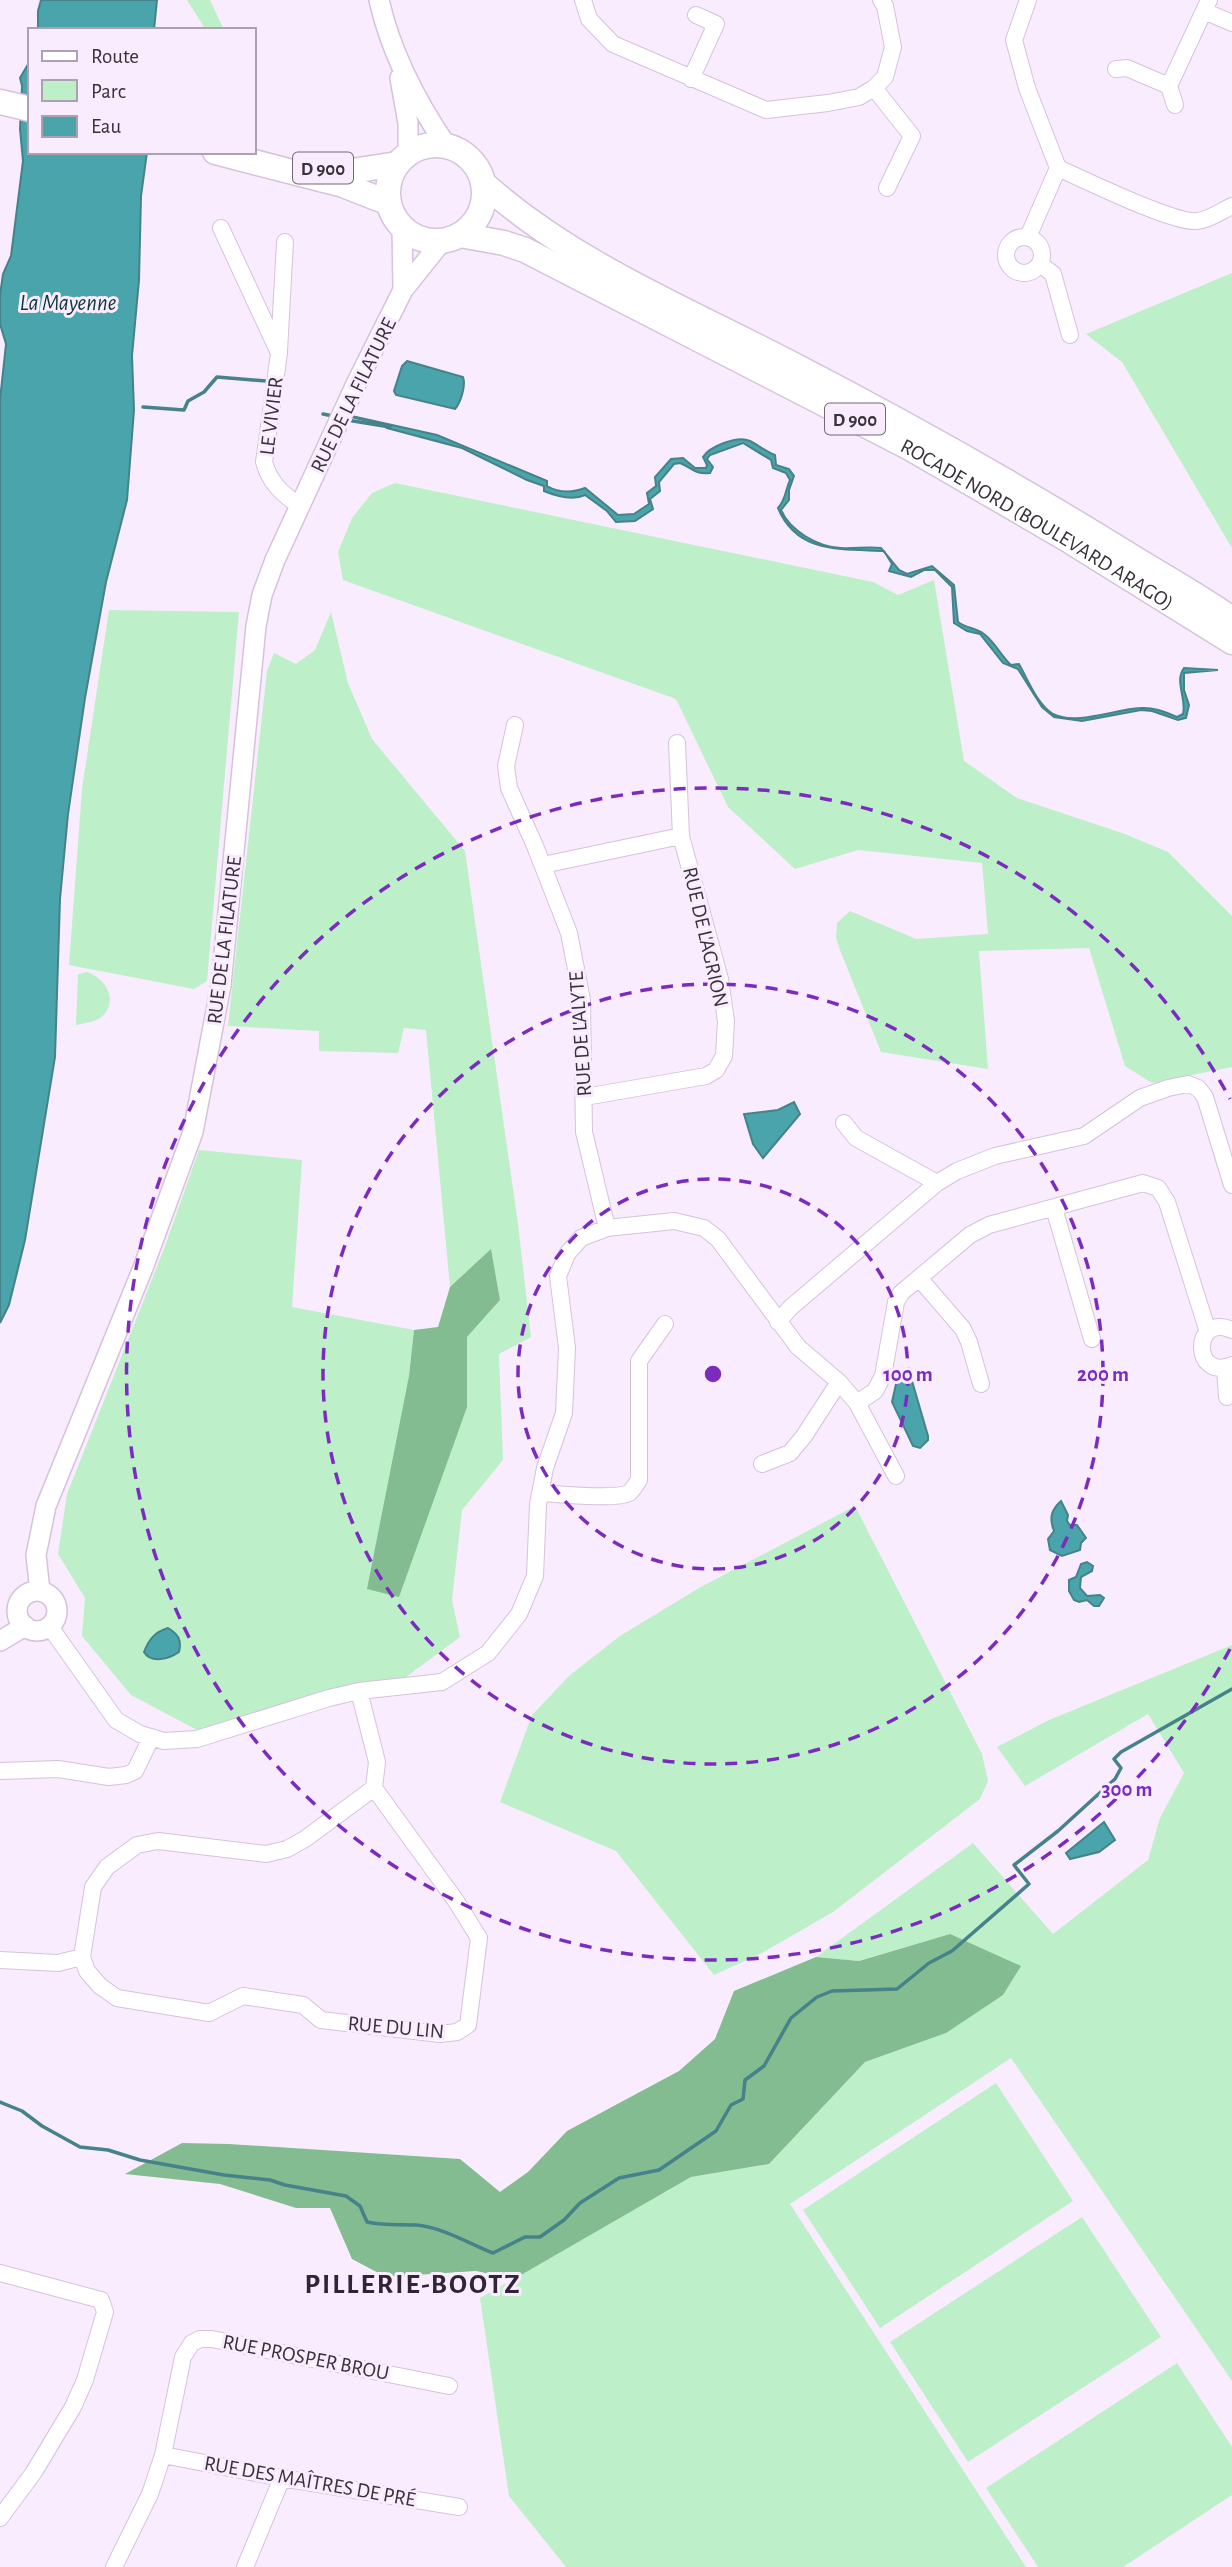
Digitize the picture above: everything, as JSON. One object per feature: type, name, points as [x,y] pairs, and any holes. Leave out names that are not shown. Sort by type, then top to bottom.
[{"type":"main road","points":[[0,102],[28,109]]},
{"type":"main road","points":[[446,145],[460,150],[479,170],[484,198],[480,213],[472,225],[451,237],[421,238],[402,226],[394,215],[388,189],[391,176],[403,159],[420,147],[446,145]]},
{"type":"main road","name":"D 900","points":[[224,154],[343,186],[389,202]]},
{"type":"main road","name":"D 900","points":[[249,160],[352,171],[403,159]]},
{"type":"main road","name":"ROCADE NORD (BOULEVARD ARAGO)","points":[[483,183],[552,237],[647,290],[920,432],[1074,521],[1232,619]]},
{"type":"main road","name":"ROCADE NORD (BOULEVARD ARAGO)","points":[[451,237],[504,243],[525,250],[910,448],[1065,538],[1232,642]]},
{"type":"street","points":[[379,0],[396,57],[408,123],[403,159]]},
{"type":"street","points":[[583,0],[589,19],[613,44],[766,110],[859,97],[874,88],[885,77],[893,47],[885,6],[881,0]]},
{"type":"street","points":[[1028,0],[1014,40],[1027,88],[1058,168],[1028,237]]},
{"type":"street","points":[[1175,105],[1169,86],[1207,5],[1232,23]]},
{"type":"street","points":[[691,79],[716,24],[696,15]]},
{"type":"street","points":[[396,57],[425,114],[446,145]]},
{"type":"street","points":[[1116,69],[1127,68],[1169,86]]},
{"type":"street","points":[[874,88],[912,136],[887,188]]},
{"type":"street","points":[[1058,168],[1184,220],[1195,222],[1232,206]]},
{"type":"street","name":"RUE DE LA FILATURE","points":[[402,226],[403,290]]},
{"type":"street","name":"LE VIVIER","points":[[221,228],[279,353]]},
{"type":"street","name":"RUE DE LA FILATURE","points":[[40,1591],[36,1555],[46,1506],[143,1268],[192,1132],[221,985],[256,626],[266,584],[300,506],[403,290],[451,237]]},
{"type":"street","points":[[1028,237],[1041,248],[1040,264],[1025,274],[1018,273],[1006,259],[1008,247],[1017,239],[1028,237]]},
{"type":"street","name":"LE VIVIER","points":[[285,242],[279,353],[264,462],[268,474],[281,492],[300,506]]},
{"type":"street","points":[[1040,264],[1053,274],[1070,335]]},
{"type":"street","name":"RUE DE L'ALYTE","points":[[515,725],[506,766],[509,788],[544,865],[569,933],[582,1000],[584,1132],[607,1228]]},
{"type":"street","name":"RUE DE L'AGRION","points":[[585,1097],[706,1076],[716,1070],[724,1056],[726,1021],[720,979],[681,836],[677,743]]},
{"type":"street","points":[[544,865],[681,836]]},
{"type":"street","points":[[778,1322],[790,1308],[937,1183],[957,1171],[995,1156],[1084,1136],[1140,1098],[1188,1084],[1198,1088],[1205,1097],[1232,1185]]},
{"type":"street","points":[[844,1123],[856,1138],[937,1183]]},
{"type":"street","points":[[857,1403],[875,1391],[883,1376],[895,1302],[901,1293],[970,1235],[989,1225],[1143,1183],[1158,1188],[1167,1202],[1208,1332]]},
{"type":"street","points":[[1054,1208],[1092,1339]]},
{"type":"street","points":[[50,1627],[116,1720],[151,1738],[178,1741],[197,1739],[359,1691],[442,1682],[488,1653],[519,1614],[535,1576],[540,1493],[545,1468],[564,1413],[568,1348],[558,1276],[567,1254],[581,1238],[607,1228],[674,1221],[704,1228],[718,1239],[798,1347],[839,1381],[857,1403],[896,1476]]},
{"type":"street","points":[[919,1278],[962,1329],[969,1342],[981,1384]]},
{"type":"street","points":[[540,1493],[611,1496],[628,1493],[635,1487],[639,1480],[639,1361],[665,1324]]},
{"type":"street","points":[[1227,1397],[1228,1366],[1213,1366],[1203,1357],[1201,1343],[1208,1332],[1221,1327],[1232,1330]]},
{"type":"street","points":[[762,1464],[790,1453],[839,1381]]},
{"type":"street","points":[[40,1591],[52,1597],[58,1609],[50,1627],[37,1631],[25,1626],[18,1617],[20,1601],[29,1593],[40,1591]]},
{"type":"street","points":[[0,1641],[25,1626]]},
{"type":"street","points":[[0,1960],[58,1963],[82,1957],[93,1887],[107,1867],[137,1845],[158,1841],[266,1854],[287,1850],[374,1788],[377,1762],[359,1691]]},
{"type":"street","points":[[0,1770],[58,1769],[110,1777],[126,1775],[135,1770],[151,1738]]},
{"type":"street","name":"RUE DU LIN","points":[[82,1957],[88,1971],[100,1986],[117,1998],[209,2013],[243,1996],[303,2005],[321,2020],[440,2034],[457,2032],[468,2025],[479,1938],[456,1901],[374,1788]]},
{"type":"street","points":[[0,2273],[101,2300],[105,2312],[85,2381],[73,2407],[34,2472],[0,2518]]},
{"type":"street","name":"RUE PROSPER BROU","points":[[114,2567],[150,2494],[163,2455],[183,2357],[187,2349],[200,2339],[212,2339],[449,2386]]},
{"type":"street","name":"RUE DES MAÎTRES DE PRÉ","points":[[163,2455],[458,2507]]},
{"type":"street","points":[[245,2567],[282,2478]]},
{"type":"green space","points":[[187,0],[210,0],[223,28],[205,28]]},
{"type":"green space","points":[[1232,273],[1232,548],[1122,362],[1086,334]]},
{"type":"green space","points":[[395,483],[873,582],[898,595],[934,580],[964,761],[1017,798],[1125,834],[1168,852],[1232,916],[1232,1067],[1152,1083],[1125,1066],[1089,948],[979,951],[988,1069],[881,1052],[840,950],[836,938],[837,923],[850,911],[916,939],[988,934],[982,863],[858,850],[795,869],[728,807],[676,699],[343,580],[338,552],[352,518],[372,493]]},
{"type":"green space","points":[[109,610],[239,612],[207,981],[194,989],[69,965],[82,789]]},
{"type":"green space","points":[[331,612],[348,683],[372,739],[465,851],[518,1224],[531,1337],[499,1354],[503,1460],[462,1510],[452,1600],[460,1637],[402,1680],[199,1731],[131,1695],[82,1636],[85,1598],[58,1554],[67,1494],[164,1249],[199,1150],[302,1160],[292,1307],[414,1330],[409,1376],[467,1407],[467,1337],[500,1300],[491,1250],[450,1287],[426,1030],[404,1028],[398,1053],[319,1051],[319,1031],[228,1026],[267,671],[274,653],[296,664],[315,650]]},
{"type":"green space","points":[[87,972],[98,978],[107,988],[109,1006],[100,1018],[76,1025],[78,974]]},
{"type":"green space","points":[[491,1249],[500,1300],[467,1337],[467,1407],[399,1597],[367,1589],[409,1376],[414,1330],[438,1327],[450,1287]]},
{"type":"green space","points":[[855,1506],[982,1754],[988,1781],[980,1799],[833,1912],[762,1953],[714,1975],[616,1851],[500,1802],[532,1715],[570,1675],[620,1636],[699,1588]]},
{"type":"green space","points":[[1232,1645],[1232,2381],[1011,2058],[790,2204],[1026,2567],[566,2567],[509,2496],[480,2298],[691,2177],[769,2164],[865,2062],[946,2033],[950,1934],[858,1961],[816,1957],[973,1843],[1053,1934],[1148,1860],[1160,1818],[1184,1773],[1148,1714],[1025,1786],[997,1747],[1049,1720]]},
{"type":"green space","points":[[950,1934],[1021,1966],[1003,1995],[946,2033],[865,2062],[769,2164],[691,2177],[514,2279],[476,2271],[386,2277],[352,2259],[330,2208],[296,2208],[220,2184],[125,2174],[182,2143],[229,2144],[460,2159],[500,2192],[528,2172],[567,2131],[679,2071],[715,2039],[734,1991],[816,1957],[859,1961]]},
{"type":"green space","points":[[996,2083],[1073,2201],[880,2328],[803,2210]]},
{"type":"green space","points":[[1082,2217],[1161,2337],[968,2462],[890,2342]]},
{"type":"green space","points":[[1177,2363],[1232,2447],[1232,2495],[1123,2567],[1038,2567],[986,2488]]},
{"type":"water","points":[[41,0],[157,0],[154,28],[38,28]]},
{"type":"water","name":"La Mayenne","points":[[28,64],[28,154],[147,154],[141,196],[139,280],[132,356],[134,410],[127,500],[106,582],[68,814],[60,899],[55,1057],[25,1240],[9,1305],[0,1323],[0,400],[6,344],[0,324],[0,295],[3,274],[11,256],[23,161],[20,78]]},
{"type":"water","points":[[407,361],[463,377],[462,393],[455,409],[396,395],[394,391],[402,366]]},
{"type":"water","points":[[347,415],[437,435],[547,481],[547,486],[556,490],[585,488],[618,515],[634,514],[649,504],[647,493],[656,486],[655,477],[671,459],[683,458],[695,468],[706,468],[703,457],[711,449],[731,441],[750,441],[775,455],[776,465],[789,469],[794,476],[789,500],[781,510],[798,531],[823,545],[846,548],[876,547],[883,551],[837,549],[822,546],[797,534],[786,523],[778,508],[790,480],[786,473],[773,468],[771,460],[743,443],[710,455],[707,459],[713,467],[710,473],[697,472],[680,463],[674,464],[659,482],[660,491],[650,499],[653,509],[635,521],[616,522],[607,511],[585,495],[569,498],[554,495],[544,491],[544,486],[462,448]]},
{"type":"water","points":[[886,554],[899,570],[907,574],[932,566],[954,585],[958,622],[984,634],[1011,665],[1019,664],[1033,691],[1053,714],[1084,718],[1145,708],[1177,717],[1183,714],[1184,708],[1180,679],[1184,668],[1218,670],[1184,673],[1184,690],[1189,705],[1186,718],[1178,720],[1141,710],[1082,721],[1054,717],[1042,707],[1018,669],[1003,663],[980,634],[967,631],[954,623],[952,587],[935,570],[924,570],[911,577],[889,571],[892,564]]},
{"type":"water","points":[[794,1102],[800,1114],[763,1158],[753,1144],[744,1114],[778,1110]]},
{"type":"water","points":[[906,1372],[912,1381],[928,1436],[928,1440],[920,1448],[913,1446],[892,1402],[898,1375]]},
{"type":"water","points":[[1061,1501],[1068,1515],[1067,1521],[1070,1525],[1077,1525],[1086,1538],[1081,1543],[1080,1550],[1062,1556],[1050,1550],[1048,1539],[1054,1531],[1052,1514]]},
{"type":"water","points":[[1087,1562],[1093,1566],[1092,1571],[1081,1577],[1080,1588],[1087,1596],[1100,1595],[1104,1598],[1099,1606],[1094,1606],[1087,1600],[1074,1600],[1069,1591],[1069,1580],[1076,1577],[1081,1564]]},
{"type":"water","points":[[168,1628],[178,1638],[179,1652],[160,1659],[147,1656],[144,1652],[150,1640]]},
{"type":"water","points":[[1104,1822],[1115,1840],[1099,1852],[1070,1859],[1066,1853]]},
{"type":"waterway","points":[[143,407],[184,410],[188,401],[204,392],[217,377],[266,381]]},
{"type":"waterway","points":[[323,414],[333,416]]},
{"type":"waterway","points":[[347,420],[390,427]]},
{"type":"waterway","points":[[0,2102],[22,2111],[42,2126],[80,2147],[108,2150],[140,2160],[270,2180],[346,2196],[360,2206],[367,2222],[426,2226],[493,2253],[525,2237],[540,2237],[564,2220],[580,2203],[619,2178],[659,2170],[716,2131],[731,2105],[743,2099],[745,2080],[764,2066],[791,2018],[817,1997],[832,1991],[897,1989],[929,1963],[952,1951],[1029,1884],[1014,1865],[1058,1831],[1115,1779],[1121,1768],[1114,1759],[1121,1752],[1232,1689]]},
{"type":"district","name":"PILLERIE-BOOTZ","points":[[413,2283]]}]
